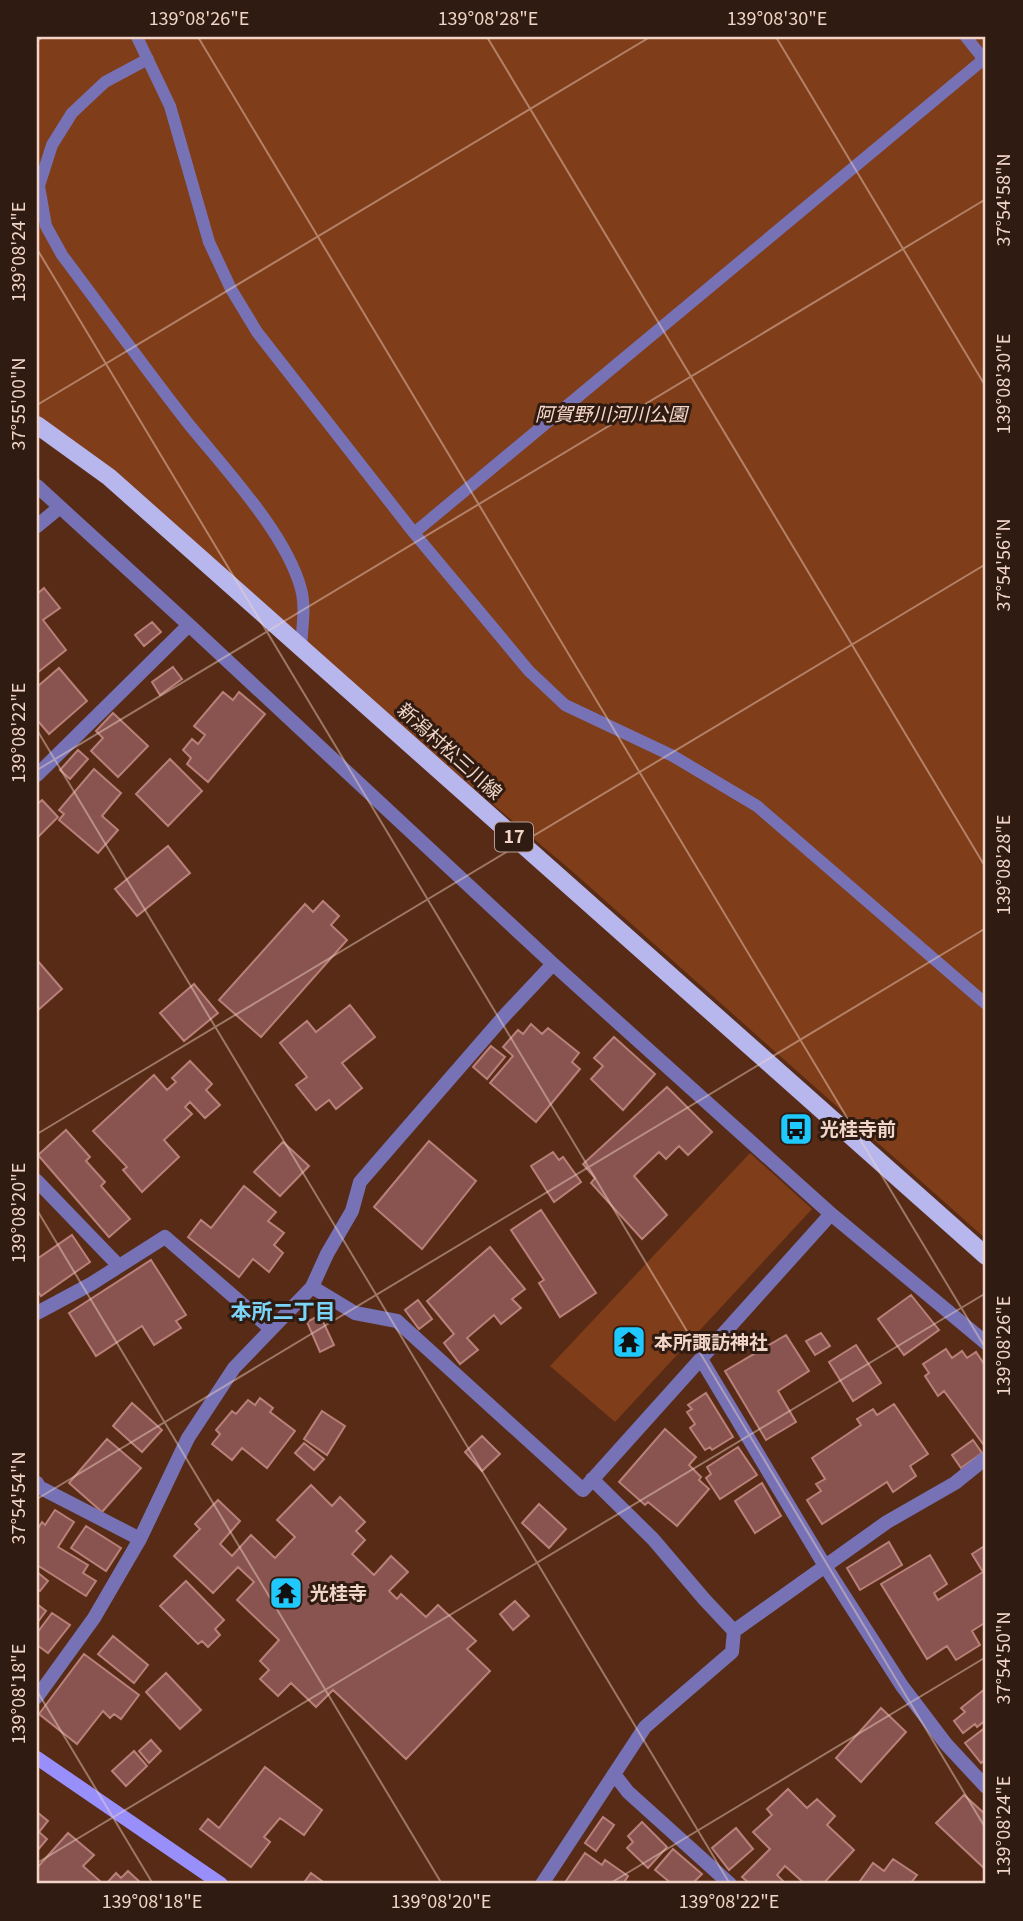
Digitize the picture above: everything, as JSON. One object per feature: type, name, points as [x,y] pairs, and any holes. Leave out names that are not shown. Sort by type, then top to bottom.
[{"type":"main road","name":"新潟村松三川線","points":[[37,425],[108,477],[986,1256]]},
{"type":"street","points":[[37,486],[553,964],[831,1214],[986,1343]]},
{"type":"street","points":[[37,526],[60,507]]},
{"type":"street","points":[[37,775],[189,625]]},
{"type":"street","points":[[37,1697],[94,1618],[140,1539],[188,1438],[234,1368],[312,1287],[352,1211],[359,1182],[506,1013],[553,964]]},
{"type":"street","points":[[37,1181],[119,1266]]},
{"type":"street","points":[[312,1287],[355,1313],[397,1321],[583,1490],[831,1214]]},
{"type":"street","points":[[37,1313],[165,1237],[271,1329]]},
{"type":"street","points":[[701,1359],[825,1566],[902,1686],[946,1744],[986,1787]]},
{"type":"street","points":[[542,1884],[645,1727],[732,1652],[734,1630],[887,1522],[955,1483],[986,1458]]},
{"type":"street","points":[[592,1479],[653,1539],[704,1600],[734,1630]]},
{"type":"street","points":[[37,1483],[39,1487],[140,1539]]},
{"type":"street","points":[[37,1758],[213,1882]]},
{"type":"street","points":[[614,1774],[628,1792],[730,1884]]},
{"type":"lane","points":[[137,37],[170,106],[209,242],[231,289],[257,332],[414,533],[529,671],[565,705],[673,756],[757,806],[986,1004]]},
{"type":"lane","points":[[414,533],[985,60],[966,37]]},
{"type":"lane","points":[[148,59],[104,82],[72,113],[52,145],[39,186],[46,226],[62,256],[185,419],[258,509],[286,554],[301,589],[304,610],[301,647]]},
{"type":"green space","name":"阿賀野川河川公園","points":[[37,37],[986,37],[986,1239],[573,872],[37,418]]},
{"type":"green space","points":[[750,1153],[812,1209],[615,1422],[550,1366]]},
{"type":"building","points":[[44,588],[60,608],[43,620],[66,650],[37,673],[37,594]]},
{"type":"building","points":[[152,622],[161,632],[144,646],[135,635]]},
{"type":"building","points":[[173,667],[182,679],[160,695],[152,682]]},
{"type":"building","points":[[59,668],[87,701],[49,734],[37,722],[37,687]]},
{"type":"building","points":[[223,692],[233,700],[239,692],[265,714],[208,782],[187,764],[191,758],[183,750],[192,739],[198,744],[205,735],[194,726]]},
{"type":"building","points":[[113,713],[148,746],[118,777],[91,751],[103,738],[96,731]]},
{"type":"building","points":[[78,750],[88,759],[70,779],[60,770]]},
{"type":"building","points":[[170,759],[202,791],[168,826],[136,794]]},
{"type":"building","points":[[94,769],[121,793],[102,816],[118,830],[98,853],[59,820],[64,814],[59,810]]},
{"type":"building","points":[[42,800],[58,817],[37,838],[37,804]]},
{"type":"building","points":[[168,846],[190,873],[137,916],[115,889]]},
{"type":"building","points":[[323,901],[339,916],[331,925],[347,940],[261,1037],[219,1000],[305,904],[313,912]]},
{"type":"building","points":[[37,960],[62,989],[37,1011]]},
{"type":"building","points":[[194,984],[218,1013],[184,1041],[160,1013]]},
{"type":"building","points":[[350,1005],[375,1037],[342,1063],[362,1088],[336,1109],[329,1100],[316,1110],[296,1085],[307,1077],[280,1043],[307,1021],[316,1032]]},
{"type":"building","points":[[531,1024],[542,1034],[548,1028],[579,1053],[572,1062],[580,1069],[536,1122],[490,1083],[513,1056],[503,1047],[518,1030],[523,1034]]},
{"type":"building","points":[[614,1037],[655,1074],[623,1110],[591,1079],[603,1066],[594,1058]]},
{"type":"building","points":[[491,1046],[505,1057],[487,1079],[473,1067]]},
{"type":"building","points":[[190,1061],[212,1084],[206,1090],[220,1105],[205,1118],[190,1102],[185,1107],[192,1114],[164,1140],[179,1157],[142,1192],[123,1170],[127,1167],[93,1131],[154,1075],[167,1090],[176,1082],[172,1078]]},
{"type":"building","points":[[667,1087],[712,1132],[688,1155],[679,1146],[666,1159],[659,1152],[634,1176],[667,1215],[642,1239],[591,1183],[595,1178],[583,1164]]},
{"type":"building","points":[[66,1130],[90,1157],[86,1161],[105,1182],[101,1186],[130,1219],[109,1237],[38,1155]]},
{"type":"building","points":[[429,1141],[476,1181],[422,1249],[374,1207]]},
{"type":"building","points":[[283,1142],[309,1166],[280,1196],[254,1172]]},
{"type":"building","points":[[553,1152],[559,1160],[563,1157],[581,1182],[554,1202],[531,1166]]},
{"type":"building","points":[[244,1186],[276,1212],[268,1221],[284,1233],[274,1245],[283,1253],[269,1272],[253,1259],[239,1277],[188,1237],[201,1220],[211,1228]]},
{"type":"building","points":[[541,1210],[596,1293],[560,1317],[539,1283],[544,1280],[511,1230]]},
{"type":"building","points":[[72,1235],[90,1262],[41,1296],[37,1290],[37,1259]]},
{"type":"building","points":[[490,1247],[525,1289],[512,1299],[521,1308],[501,1324],[494,1315],[467,1338],[478,1350],[460,1364],[444,1343],[454,1334],[427,1301]]},
{"type":"building","points":[[151,1260],[186,1315],[176,1321],[181,1328],[154,1345],[142,1326],[96,1356],[69,1313]]},
{"type":"building","points":[[911,1295],[939,1330],[904,1355],[878,1319]]},
{"type":"building","points":[[418,1300],[432,1319],[419,1329],[405,1310]]},
{"type":"building","points":[[320,1315],[334,1345],[320,1352],[307,1322]]},
{"type":"building","points":[[821,1333],[830,1346],[815,1355],[806,1341]]},
{"type":"building","points":[[786,1335],[809,1371],[778,1391],[796,1422],[766,1440],[725,1371]]},
{"type":"building","points":[[856,1345],[881,1383],[853,1401],[829,1362]]},
{"type":"building","points":[[946,1349],[952,1358],[962,1351],[967,1358],[976,1352],[986,1367],[986,1442],[983,1444],[944,1391],[938,1396],[925,1376],[929,1373],[923,1364]]},
{"type":"building","points":[[706,1393],[733,1437],[712,1450],[710,1447],[705,1450],[690,1428],[695,1424],[687,1412],[692,1409],[688,1405]]},
{"type":"building","points":[[260,1398],[273,1408],[270,1412],[295,1431],[267,1468],[242,1448],[232,1460],[212,1444],[220,1434],[216,1430],[232,1411],[236,1414],[248,1400],[255,1405]]},
{"type":"building","points":[[132,1403],[162,1430],[142,1452],[113,1426]]},
{"type":"building","points":[[894,1404],[928,1454],[910,1466],[916,1476],[893,1492],[887,1482],[822,1524],[807,1500],[821,1491],[816,1484],[825,1479],[812,1458],[861,1425],[857,1419],[873,1409],[877,1415]]},
{"type":"building","points":[[322,1411],[345,1426],[327,1455],[304,1439]]},
{"type":"building","points":[[665,1429],[696,1457],[689,1465],[709,1489],[677,1526],[648,1502],[645,1505],[619,1482]]},
{"type":"building","points":[[482,1436],[500,1454],[482,1471],[465,1452]]},
{"type":"building","points":[[107,1439],[141,1468],[102,1512],[69,1483]]},
{"type":"building","points":[[973,1440],[982,1453],[961,1468],[952,1455]]},
{"type":"building","points":[[304,1443],[324,1459],[314,1470],[295,1453]]},
{"type":"building","points":[[738,1447],[757,1475],[720,1499],[706,1478],[711,1474],[707,1467]]},
{"type":"building","points":[[762,1483],[781,1516],[755,1533],[735,1501]]},
{"type":"building","points":[[311,1485],[332,1506],[340,1497],[365,1522],[356,1531],[365,1540],[352,1554],[374,1575],[391,1556],[408,1572],[389,1591],[397,1599],[401,1594],[426,1617],[438,1605],[476,1641],[467,1649],[490,1671],[406,1759],[333,1690],[316,1707],[291,1683],[278,1696],[260,1679],[269,1670],[260,1661],[279,1640],[237,1600],[254,1582],[238,1567],[213,1593],[174,1556],[200,1529],[195,1524],[218,1500],[240,1521],[220,1544],[232,1556],[251,1535],[275,1558],[295,1537],[277,1520]]},
{"type":"building","points":[[539,1504],[566,1529],[549,1548],[522,1523]]},
{"type":"building","points":[[55,1510],[74,1522],[58,1547],[88,1565],[83,1573],[96,1581],[86,1596],[37,1565],[37,1530],[42,1522],[45,1525]]},
{"type":"building","points":[[86,1526],[121,1548],[106,1571],[71,1548]]},
{"type":"building","points":[[889,1542],[902,1565],[860,1590],[847,1568]]},
{"type":"building","points":[[986,1545],[986,1622],[972,1631],[980,1645],[956,1660],[947,1646],[927,1659],[881,1584],[930,1555],[947,1584],[934,1593],[938,1600],[983,1572],[972,1554]]},
{"type":"building","points":[[37,1572],[48,1581],[40,1591],[37,1589]]},
{"type":"building","points":[[186,1581],[224,1620],[215,1629],[220,1635],[208,1647],[202,1641],[198,1644],[160,1606]]},
{"type":"building","points":[[515,1601],[529,1616],[513,1630],[500,1614]]},
{"type":"building","points":[[37,1604],[46,1611],[37,1623]]},
{"type":"building","points":[[52,1613],[70,1625],[48,1653],[37,1645],[37,1633]]},
{"type":"building","points":[[113,1636],[148,1665],[134,1683],[98,1654]]},
{"type":"building","points":[[84,1654],[139,1695],[121,1719],[114,1714],[110,1718],[103,1711],[77,1744],[39,1714]]},
{"type":"building","points":[[166,1673],[201,1710],[180,1729],[146,1692]]},
{"type":"building","points":[[986,1688],[986,1720],[963,1733],[954,1721],[965,1712],[961,1708]]},
{"type":"building","points":[[881,1708],[906,1732],[861,1782],[836,1758]]},
{"type":"building","points":[[986,1727],[986,1759],[981,1763],[965,1743]]},
{"type":"building","points":[[151,1740],[161,1751],[149,1763],[139,1751]]},
{"type":"building","points":[[134,1751],[147,1766],[126,1786],[112,1771]]},
{"type":"building","points":[[265,1767],[322,1810],[304,1835],[280,1818],[264,1837],[270,1842],[251,1867],[200,1829],[208,1819],[219,1828]]},
{"type":"building","points":[[788,1789],[807,1808],[817,1799],[835,1816],[827,1825],[854,1850],[823,1884],[805,1884],[785,1866],[777,1875],[786,1884],[750,1884],[742,1877],[770,1849],[753,1832],[772,1815],[767,1809]]},
{"type":"building","points":[[964,1795],[986,1815],[985,1869],[936,1823]]},
{"type":"building","points":[[37,1812],[48,1821],[39,1832],[47,1839],[37,1851]]},
{"type":"building","points":[[603,1817],[614,1825],[596,1851],[585,1843]]},
{"type":"building","points":[[642,1822],[667,1847],[648,1868],[627,1848],[633,1842],[628,1836]]},
{"type":"building","points":[[736,1828],[753,1849],[729,1870],[712,1848]]},
{"type":"building","points":[[68,1833],[94,1855],[83,1866],[101,1882],[99,1884],[40,1884],[37,1881],[37,1868]]},
{"type":"building","points":[[673,1849],[702,1874],[692,1884],[672,1884],[655,1870]]},
{"type":"building","points":[[585,1853],[602,1865],[605,1860],[628,1876],[623,1884],[564,1884]]},
{"type":"building","points":[[893,1859],[917,1875],[910,1884],[858,1884],[873,1863],[884,1871]]},
{"type":"building","points":[[128,1871],[142,1884],[106,1884],[116,1873],[121,1878]]},
{"type":"building","points":[[311,1873],[326,1884],[303,1884]]},
{"type":"place","name":"光桂寺前","points":[[796,1129]]},
{"type":"place","name":"本所諏訪神社","points":[[629,1342]]},
{"type":"place","name":"光桂寺","points":[[286,1593]]},
{"type":"district","name":"本所二丁目","points":[[283,1312]]}]
